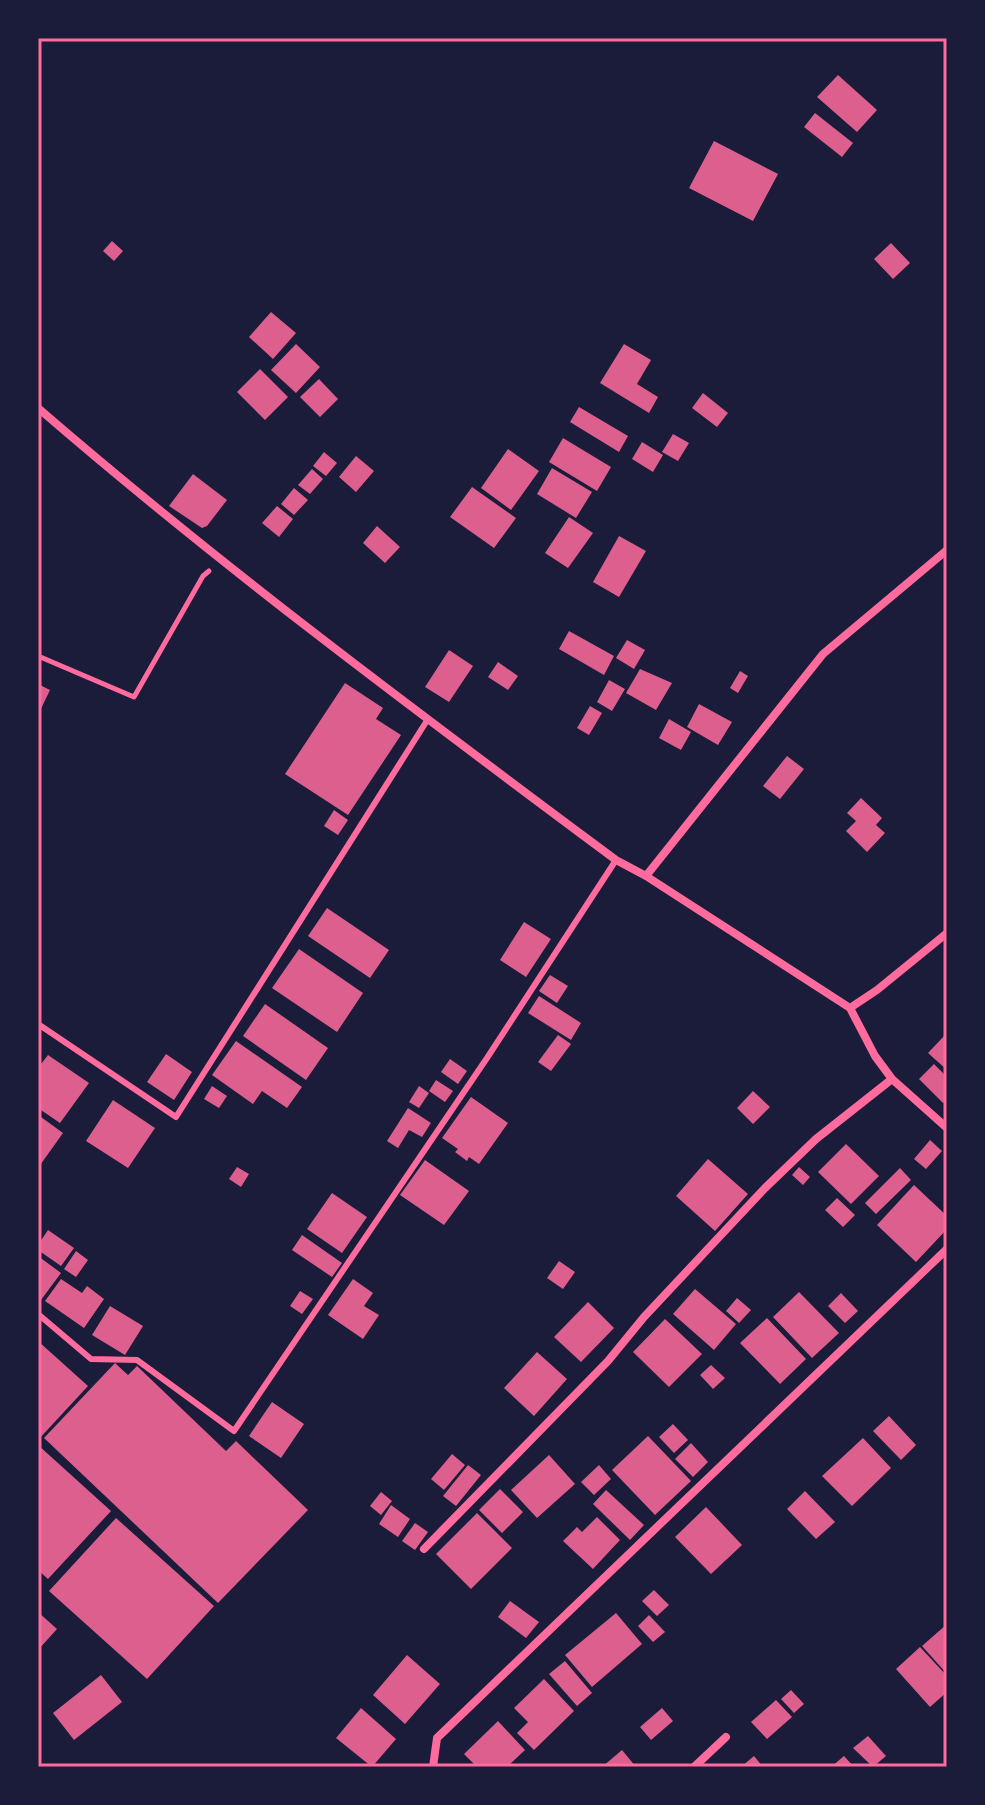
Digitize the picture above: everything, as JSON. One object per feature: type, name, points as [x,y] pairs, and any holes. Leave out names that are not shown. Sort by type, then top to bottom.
[{"type":"street","points":[[38,408],[119,478],[428,719],[616,860],[646,876],[850,1008],[875,1056],[892,1079],[947,1128]]},
{"type":"street","points":[[646,876],[823,654],[947,550]]},
{"type":"street","points":[[850,1008],[947,933]]},
{"type":"street","points":[[424,1549],[608,1361],[644,1317],[765,1188],[816,1139],[892,1079]]},
{"type":"street","points":[[433,1767],[437,1738],[947,1249]]},
{"type":"street","points":[[694,1767],[726,1737]]},
{"type":"lane","points":[[38,1024],[176,1117],[428,719]]},
{"type":"lane","points":[[38,1314],[91,1359],[137,1360],[234,1431],[487,1058],[616,860]]},
{"type":"path","points":[[38,656],[134,697],[203,576],[223,559]]},
{"type":"building","points":[[838,75],[877,110],[857,132],[817,97]]},
{"type":"building","points":[[815,113],[853,143],[842,157],[804,127]]},
{"type":"building","points":[[714,141],[778,174],[753,221],[689,188]]},
{"type":"building","points":[[112,241],[123,251],[114,261],[103,251]]},
{"type":"building","points":[[891,243],[910,263],[893,279],[874,259]]},
{"type":"building","points":[[271,312],[296,333],[273,359],[249,337]]},
{"type":"building","points":[[296,344],[320,367],[296,393],[271,370]]},
{"type":"building","points":[[624,344],[651,360],[637,384],[658,397],[649,413],[600,383]]},
{"type":"building","points":[[260,369],[288,397],[265,420],[237,392]]},
{"type":"building","points":[[319,379],[338,399],[320,417],[300,397]]},
{"type":"building","points":[[703,393],[728,413],[717,427],[692,408]]},
{"type":"building","points":[[579,407],[628,436],[619,452],[570,422]]},
{"type":"building","points":[[673,434],[689,443],[678,461],[662,452]]},
{"type":"building","points":[[563,438],[611,467],[597,491],[549,462]]},
{"type":"building","points":[[642,442],[663,455],[653,472],[632,459]]},
{"type":"building","points":[[508,449],[539,471],[511,510],[481,488]]},
{"type":"building","points":[[324,452],[337,463],[326,476],[313,466]]},
{"type":"building","points":[[356,456],[374,471],[356,492],[339,477]]},
{"type":"building","points":[[552,468],[592,492],[576,518],[537,494]]},
{"type":"building","points":[[312,469],[323,479],[310,494],[298,485]]},
{"type":"building","points":[[193,474],[227,500],[202,528],[169,506]]},
{"type":"building","points":[[472,487],[516,518],[494,548],[450,517]]},
{"type":"building","points":[[294,488],[308,500],[294,515],[281,504]]},
{"type":"building","points":[[277,506],[293,519],[279,537],[262,523]]},
{"type":"building","points":[[569,517],[593,533],[568,568],[545,553]]},
{"type":"building","points":[[377,526],[400,547],[385,563],[363,543]]},
{"type":"building","points":[[619,536],[646,551],[619,597],[593,582]]},
{"type":"building","points":[[569,631],[614,656],[604,675],[559,649]]},
{"type":"building","points":[[627,640],[645,650],[634,669],[616,658]]},
{"type":"building","points":[[449,650],[473,666],[449,702],[425,687]]},
{"type":"building","points":[[498,662],[518,676],[508,690],[488,677]]},
{"type":"building","points":[[640,669],[672,683],[656,710],[626,693]]},
{"type":"building","points":[[740,671],[748,676],[738,693],[730,688]]},
{"type":"building","points":[[609,680],[625,689],[612,711],[597,702]]},
{"type":"building","points":[[345,683],[383,708],[376,719],[401,735],[348,815],[285,774]]},
{"type":"building","points":[[38,684],[50,690],[38,715]]},
{"type":"building","points":[[699,704],[732,722],[718,745],[687,727]]},
{"type":"building","points":[[590,706],[602,713],[589,735],[577,728]]},
{"type":"building","points":[[669,719],[691,732],[681,750],[659,738]]},
{"type":"building","points":[[787,756],[804,769],[780,799],[763,786]]},
{"type":"building","points":[[861,798],[882,818],[876,825],[885,833],[867,852],[846,831],[856,821],[847,813]]},
{"type":"building","points":[[334,810],[348,820],[338,835],[324,826]]},
{"type":"building","points":[[327,908],[389,950],[370,978],[308,936]]},
{"type":"building","points":[[524,922],[551,939],[526,977],[500,960]]},
{"type":"building","points":[[299,949],[363,993],[337,1032],[272,988]]},
{"type":"building","points":[[550,975],[568,986],[557,1003],[539,991]]},
{"type":"building","points":[[539,996],[581,1023],[571,1040],[528,1013]]},
{"type":"building","points":[[265,1004],[328,1048],[306,1080],[243,1036]]},
{"type":"building","points":[[558,1035],[571,1044],[551,1071],[538,1062]]},
{"type":"building","points":[[947,1036],[947,1070],[928,1053]]},
{"type":"building","points":[[236,1041],[302,1087],[287,1108],[262,1091],[253,1104],[212,1075]]},
{"type":"building","points":[[166,1054],[192,1072],[174,1100],[147,1082]]},
{"type":"building","points":[[48,1055],[89,1083],[60,1123],[38,1108],[38,1068]]},
{"type":"building","points":[[450,1059],[467,1071],[458,1084],[441,1072]]},
{"type":"building","points":[[934,1064],[947,1077],[947,1099],[943,1103],[919,1079]]},
{"type":"building","points":[[436,1080],[453,1091],[445,1102],[429,1091]]},
{"type":"building","points":[[212,1086],[227,1096],[219,1108],[204,1099]]},
{"type":"building","points":[[419,1086],[429,1093],[419,1108],[409,1102]]},
{"type":"building","points":[[753,1091],[770,1107],[753,1124],[737,1108]]},
{"type":"building","points":[[471,1097],[508,1123],[479,1164],[469,1157],[467,1161],[455,1152],[458,1149],[442,1138]]},
{"type":"building","points":[[113,1100],[155,1128],[128,1168],[86,1141]]},
{"type":"building","points":[[408,1108],[431,1123],[422,1137],[409,1130],[398,1148],[387,1141]]},
{"type":"building","points":[[41,1117],[63,1133],[38,1168],[38,1121]]},
{"type":"building","points":[[930,1140],[942,1151],[926,1169],[914,1159]]},
{"type":"building","points":[[846,1144],[879,1176],[851,1204],[818,1172]]},
{"type":"building","points":[[708,1159],[748,1194],[715,1231],[676,1196]]},
{"type":"building","points":[[425,1160],[469,1191],[444,1225],[400,1195]]},
{"type":"building","points":[[237,1167],[249,1174],[241,1187],[229,1179]]},
{"type":"building","points":[[799,1167],[810,1177],[803,1185],[792,1175]]},
{"type":"building","points":[[900,1168],[911,1180],[876,1214],[865,1203]]},
{"type":"building","points":[[914,1185],[947,1216],[947,1229],[916,1262],[877,1225]]},
{"type":"building","points":[[332,1193],[367,1217],[342,1253],[307,1229]]},
{"type":"building","points":[[837,1198],[855,1215],[843,1227],[825,1210]]},
{"type":"building","points":[[48,1230],[74,1248],[61,1266],[38,1250]]},
{"type":"building","points":[[302,1235],[342,1263],[332,1277],[292,1250]]},
{"type":"building","points":[[76,1251],[88,1260],[76,1277],[64,1269]]},
{"type":"building","points":[[38,1256],[61,1273],[38,1304]]},
{"type":"building","points":[[559,1261],[575,1272],[563,1289],[547,1278]]},
{"type":"building","points":[[61,1279],[82,1293],[87,1286],[104,1299],[84,1328],[45,1301]]},
{"type":"building","points":[[353,1279],[373,1293],[364,1306],[379,1315],[363,1339],[328,1315]]},
{"type":"building","points":[[695,1289],[736,1324],[714,1350],[673,1314]]},
{"type":"building","points":[[300,1291],[313,1299],[302,1314],[290,1306]]},
{"type":"building","points":[[799,1292],[839,1333],[812,1358],[773,1317]]},
{"type":"building","points":[[841,1293],[858,1311],[845,1323],[828,1306]]},
{"type":"building","points":[[737,1298],[751,1310],[739,1323],[726,1311]]},
{"type":"building","points":[[588,1302],[614,1328],[581,1362],[554,1337]]},
{"type":"building","points":[[110,1306],[143,1326],[125,1355],[92,1335]]},
{"type":"building","points":[[767,1318],[806,1359],[780,1384],[740,1343]]},
{"type":"building","points":[[665,1319],[702,1354],[669,1387],[633,1352]]},
{"type":"building","points":[[38,1341],[88,1386],[38,1440]]},
{"type":"building","points":[[537,1352],[567,1379],[534,1416],[504,1388]]},
{"type":"building","points":[[115,1363],[128,1375],[137,1366],[226,1451],[236,1441],[308,1510],[218,1603],[44,1438]]},
{"type":"building","points":[[711,1365],[725,1378],[713,1389],[700,1375]]},
{"type":"building","points":[[272,1402],[304,1424],[281,1458],[249,1436]]},
{"type":"building","points":[[889,1416],[916,1445],[901,1460],[873,1431]]},
{"type":"building","points":[[673,1424],[688,1440],[674,1453],[659,1437]]},
{"type":"building","points":[[648,1436],[691,1481],[655,1515],[612,1470]]},
{"type":"building","points":[[863,1438],[891,1468],[852,1506],[822,1476]]},
{"type":"building","points":[[691,1443],[708,1462],[693,1477],[675,1459]]},
{"type":"building","points":[[38,1445],[111,1511],[48,1579],[38,1570]]},
{"type":"building","points":[[452,1454],[465,1465],[444,1490],[431,1479]]},
{"type":"building","points":[[549,1455],[575,1484],[537,1518],[511,1490]]},
{"type":"building","points":[[468,1465],[481,1475],[456,1506],[443,1496]]},
{"type":"building","points":[[599,1465],[611,1479],[594,1495],[581,1482]]},
{"type":"building","points":[[500,1489],[523,1512],[502,1533],[479,1510]]},
{"type":"building","points":[[606,1490],[644,1525],[630,1540],[593,1504]]},
{"type":"building","points":[[805,1491],[835,1522],[816,1539],[787,1509]]},
{"type":"building","points":[[381,1492],[392,1501],[381,1515],[370,1506]]},
{"type":"building","points":[[391,1505],[410,1519],[398,1537],[379,1524]]},
{"type":"building","points":[[706,1507],[742,1545],[711,1574],[675,1537]]},
{"type":"building","points":[[477,1513],[512,1548],[471,1589],[436,1554]]},
{"type":"building","points":[[597,1517],[620,1540],[593,1569],[563,1541],[577,1527],[582,1532]]},
{"type":"building","points":[[116,1518],[214,1606],[147,1679],[49,1591]]},
{"type":"building","points":[[415,1523],[428,1532],[415,1550],[402,1541]]},
{"type":"building","points":[[654,1590],[669,1605],[657,1616],[642,1601]]},
{"type":"building","points":[[510,1601],[539,1622],[526,1638],[498,1617]]},
{"type":"building","points":[[38,1612],[57,1629],[38,1650]]},
{"type":"building","points":[[616,1613],[642,1644],[592,1687],[565,1655]]},
{"type":"building","points":[[649,1615],[665,1632],[653,1642],[638,1626]]},
{"type":"building","points":[[947,1624],[947,1674],[922,1646]]},
{"type":"building","points":[[920,1647],[947,1676],[947,1692],[930,1707],[896,1669]]},
{"type":"building","points":[[407,1655],[440,1684],[405,1724],[373,1695]]},
{"type":"building","points":[[565,1661],[592,1693],[577,1706],[549,1674]]},
{"type":"building","points":[[101,1675],[122,1702],[74,1740],[53,1713]]},
{"type":"building","points":[[544,1679],[574,1711],[534,1750],[517,1733],[528,1722],[514,1708]]},
{"type":"building","points":[[791,1690],[804,1704],[794,1713],[781,1699]]},
{"type":"building","points":[[776,1700],[792,1717],[767,1739],[751,1722]]},
{"type":"building","points":[[361,1708],[396,1739],[372,1767],[336,1738]]},
{"type":"building","points":[[662,1708],[673,1721],[651,1740],[640,1727]]},
{"type":"building","points":[[498,1721],[525,1750],[507,1767],[477,1767],[464,1754]]},
{"type":"building","points":[[868,1736],[886,1756],[873,1767],[853,1748]]},
{"type":"building","points":[[622,1750],[636,1767],[602,1767]]},
{"type":"building","points":[[754,1756],[763,1767],[741,1767]]},
{"type":"building","points":[[844,1756],[854,1767],[831,1767]]}]
